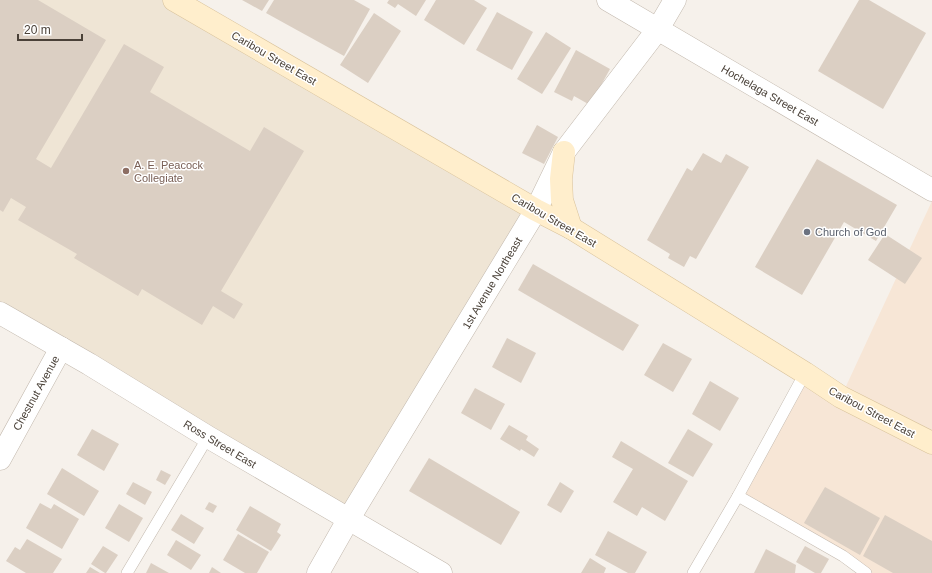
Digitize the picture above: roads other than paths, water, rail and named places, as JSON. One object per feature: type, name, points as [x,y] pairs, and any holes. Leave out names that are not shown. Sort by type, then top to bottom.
[{"type":"street","name":"Caribou Street East","points":[[174,0],[536,210],[571,228],[805,373],[841,397],[932,444]]},
{"type":"street","name":"Hochelaga Street East","points":[[608,0],[932,190]]},
{"type":"street","name":"1st Avenue Northeast","points":[[318,573],[348,520],[536,210],[564,152],[658,29],[675,0]]},
{"type":"street","points":[[564,152],[561,178],[562,200],[571,228]]},
{"type":"street","name":"Ross Street East","points":[[0,313],[89,364],[348,520],[441,573]]},
{"type":"street","name":"Chestnut Avenue","points":[[0,459],[61,348]]},
{"type":"lane","points":[[693,573],[738,496],[805,373]]},
{"type":"lane","points":[[127,573],[208,437]]},
{"type":"lane","points":[[738,496],[843,556],[866,573]]},
{"type":"place","name":"A. E. Peacock Collegiate","points":[[126,171]]},
{"type":"place","name":"Church of God","points":[[807,232]]}]
